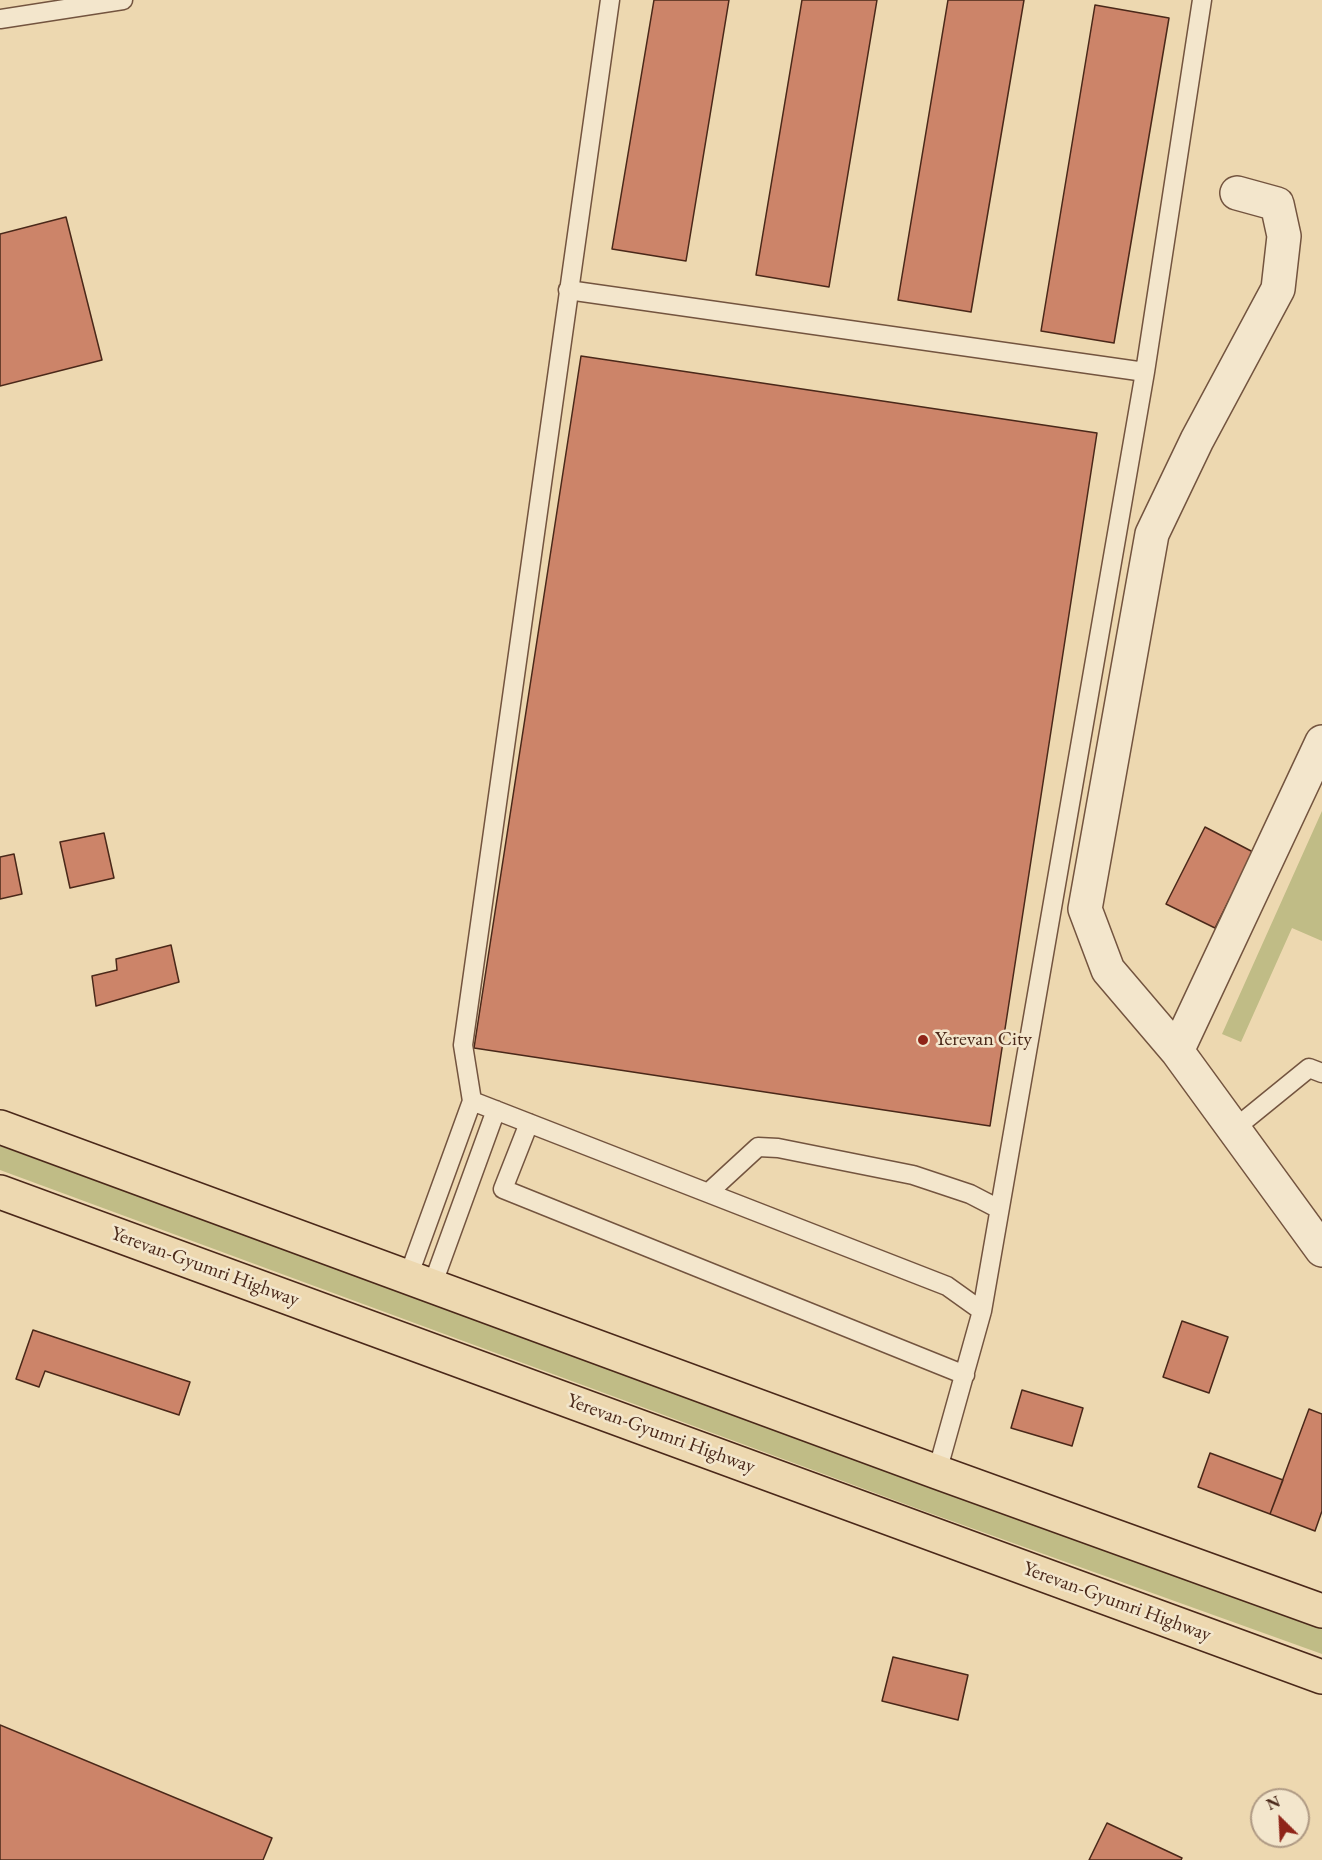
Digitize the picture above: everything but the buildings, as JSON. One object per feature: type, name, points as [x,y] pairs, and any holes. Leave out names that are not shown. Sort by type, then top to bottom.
[{"type":"highway","points":[[0,1127],[937,1472],[1322,1611]]},
{"type":"highway","name":"Yerevan-Gyumri Highway","points":[[0,1192],[1322,1677]]},
{"type":"street","points":[[1237,193],[1277,204],[1284,236],[1278,289],[1197,440],[1152,534],[1085,909],[1108,970],[1177,1051],[1322,1250]]},
{"type":"street","points":[[1177,1051],[1322,742]]},
{"type":"lane","points":[[0,19],[123,0]]},
{"type":"lane","points":[[420,1281],[472,1101],[463,1046],[610,0]]},
{"type":"lane","points":[[937,1472],[982,1311],[1145,372],[1202,0]]},
{"type":"lane","points":[[568,290],[1145,372]]},
{"type":"lane","points":[[1234,1129],[1309,1068],[1322,1073]]},
{"type":"lane","points":[[472,1101],[947,1286],[982,1311]]},
{"type":"lane","points":[[420,1281],[496,1110]]},
{"type":"lane","points":[[529,1123],[503,1189],[965,1375]]},
{"type":"lane","points":[[708,1193],[758,1147],[778,1148],[913,1175],[970,1194],[999,1209]]},
{"type":"shaded area","points":[[1322,811],[1322,941],[1292,928],[1241,1042],[1222,1034]]},
{"type":"shaded area","points":[[0,1146],[1322,1628],[1322,1654],[924,1511],[0,1170]]},
{"type":"place","name":"Yerevan City","points":[[923,1040]]}]
